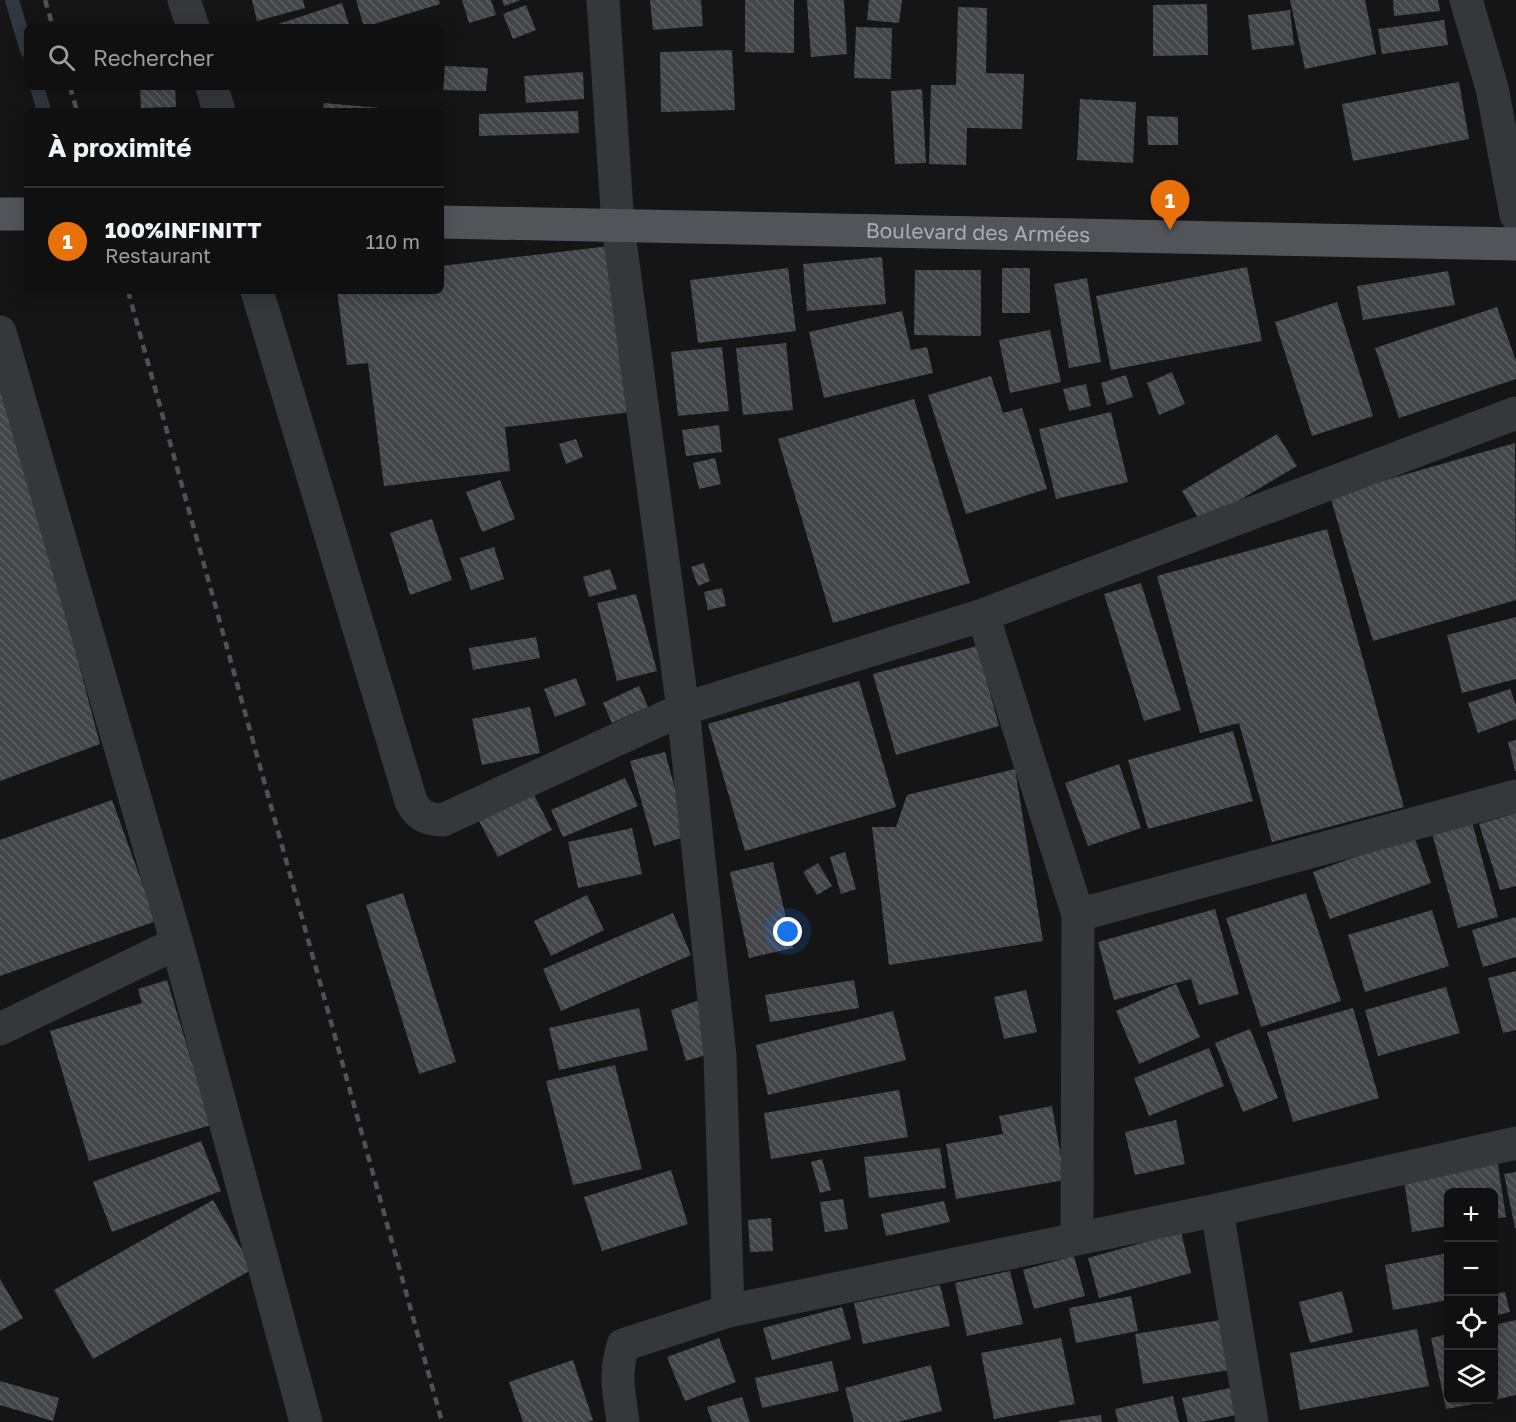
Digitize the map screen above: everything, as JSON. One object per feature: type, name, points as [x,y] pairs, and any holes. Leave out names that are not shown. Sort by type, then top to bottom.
[{"type":"main road","points":[[0,214],[24,214]]},
{"type":"main road","name":"Boulevard des Armées","points":[[444,222],[1516,244]]},
{"type":"street","points":[[184,0],[192,24]]},
{"type":"street","points":[[603,0],[618,226],[683,709],[720,1056],[728,1311]]},
{"type":"street","points":[[1466,0],[1492,88],[1516,215]]},
{"type":"street","points":[[213,90],[218,108]]},
{"type":"street","points":[[258,294],[411,801],[416,813],[429,819],[443,820],[683,709],[983,615],[1516,413]]},
{"type":"street","points":[[0,332],[177,943],[306,1422]]},
{"type":"street","points":[[983,615],[1078,915],[1077,1239]]},
{"type":"street","points":[[1078,915],[1516,796]]},
{"type":"street","points":[[0,1029],[177,943]]},
{"type":"street","points":[[623,1422],[616,1383],[617,1364],[622,1345],[728,1311],[1217,1210],[1516,1143]]},
{"type":"street","points":[[1217,1210],[1252,1422]]},
{"type":"building","points":[[252,0],[303,0],[305,8],[257,21]]},
{"type":"building","points":[[356,0],[439,0],[440,4],[374,24],[363,24]]},
{"type":"building","points":[[462,0],[491,0],[496,15],[469,23]]},
{"type":"building","points":[[502,0],[521,0],[504,6]]},
{"type":"building","points":[[650,0],[701,0],[703,26],[653,30]]},
{"type":"building","points":[[745,0],[794,0],[794,53],[745,52]]},
{"type":"building","points":[[807,0],[844,0],[847,54],[811,57]]},
{"type":"building","points":[[869,0],[902,0],[899,23],[867,20]]},
{"type":"building","points":[[1290,0],[1365,0],[1376,54],[1305,69]]},
{"type":"building","points":[[1393,0],[1438,0],[1440,11],[1394,16]]},
{"type":"building","points":[[342,3],[349,24],[278,24]]},
{"type":"building","points":[[1207,4],[1208,55],[1153,56],[1153,5]]},
{"type":"building","points":[[526,5],[536,30],[513,39],[503,14]]},
{"type":"building","points":[[958,7],[987,8],[986,73],[1024,74],[1022,129],[967,128],[966,165],[929,164],[931,85],[956,85]]},
{"type":"building","points":[[1290,10],[1294,45],[1252,50],[1248,15]]},
{"type":"building","points":[[1444,20],[1448,45],[1382,54],[1378,29]]},
{"type":"building","points":[[856,27],[892,28],[891,79],[854,78]]},
{"type":"building","points":[[732,50],[735,110],[661,112],[660,52]]},
{"type":"building","points":[[445,66],[488,68],[486,91],[443,90]]},
{"type":"building","points":[[583,72],[584,99],[526,103],[524,76]]},
{"type":"building","points":[[1459,82],[1469,139],[1353,161],[1342,104]]},
{"type":"building","points":[[922,89],[926,163],[895,164],[891,91]]},
{"type":"building","points":[[140,90],[175,90],[176,107],[141,108]]},
{"type":"building","points":[[1080,99],[1136,102],[1133,163],[1077,160]]},
{"type":"building","points":[[324,103],[380,108],[323,108]]},
{"type":"building","points":[[578,111],[579,133],[479,136],[479,114]]},
{"type":"building","points":[[1147,116],[1178,117],[1178,145],[1148,145]]},
{"type":"building","points":[[610,246],[631,412],[505,427],[510,471],[384,486],[368,363],[347,365],[337,294],[444,294],[444,266]]},
{"type":"building","points":[[882,257],[886,304],[807,311],[803,264]]},
{"type":"building","points":[[1247,267],[1262,341],[1111,370],[1096,296]]},
{"type":"building","points":[[788,268],[796,331],[698,343],[690,280]]},
{"type":"building","points":[[1002,268],[1030,268],[1030,313],[1002,313]]},
{"type":"building","points":[[915,270],[981,270],[981,336],[914,335]]},
{"type":"building","points":[[1448,271],[1455,305],[1363,320],[1357,286]]},
{"type":"building","points":[[1087,278],[1101,362],[1069,368],[1054,284]]},
{"type":"building","points":[[1337,302],[1373,416],[1312,436],[1275,322]]},
{"type":"building","points":[[1497,307],[1516,361],[1516,379],[1399,418],[1375,348]]},
{"type":"building","points":[[902,311],[911,350],[927,347],[933,373],[824,398],[809,332]]},
{"type":"building","points":[[1050,330],[1061,382],[1010,393],[999,340]]},
{"type":"building","points":[[786,343],[793,410],[743,415],[736,348]]},
{"type":"building","points":[[722,347],[729,411],[678,416],[671,352]]},
{"type":"building","points":[[0,365],[100,744],[0,781]]},
{"type":"building","points":[[1172,372],[1185,404],[1159,415],[1147,383]]},
{"type":"building","points":[[1126,375],[1133,397],[1107,405],[1101,383]]},
{"type":"building","points":[[991,376],[1003,413],[1022,408],[1047,489],[966,514],[928,395]]},
{"type":"building","points":[[1086,384],[1091,406],[1069,411],[1063,389]]},
{"type":"building","points":[[914,399],[970,583],[833,623],[778,439]]},
{"type":"building","points":[[1111,412],[1128,482],[1056,499],[1039,429]]},
{"type":"building","points":[[719,425],[722,452],[686,456],[682,430]]},
{"type":"building","points":[[1277,434],[1297,466],[1201,523],[1182,491]]},
{"type":"building","points":[[576,439],[583,457],[566,464],[559,444]]},
{"type":"building","points":[[1515,443],[1516,600],[1373,641],[1330,496]]},
{"type":"building","points":[[715,458],[721,484],[699,489],[693,463]]},
{"type":"building","points":[[500,480],[515,519],[482,532],[466,492]]},
{"type":"building","points":[[432,519],[452,580],[410,595],[390,533]]},
{"type":"building","points":[[1327,529],[1404,807],[1272,842],[1239,723],[1200,733],[1157,576]]},
{"type":"building","points":[[494,547],[504,579],[471,590],[460,558]]},
{"type":"building","points":[[704,563],[710,581],[698,586],[691,567]]},
{"type":"building","points":[[610,569],[617,589],[589,597],[583,577]]},
{"type":"building","points":[[1141,583],[1181,710],[1144,721],[1104,594]]},
{"type":"building","points":[[722,588],[726,606],[708,610],[704,592]]},
{"type":"building","points":[[636,594],[657,671],[617,681],[597,603]]},
{"type":"building","points":[[1516,617],[1516,679],[1462,693],[1447,635]]},
{"type":"building","points":[[536,637],[540,658],[473,670],[469,648]]},
{"type":"building","points":[[977,646],[999,726],[896,755],[873,674]]},
{"type":"building","points":[[576,678],[586,705],[555,717],[544,689]]},
{"type":"building","points":[[859,681],[896,807],[745,851],[708,724]]},
{"type":"building","points":[[639,686],[648,707],[612,723],[603,703]]},
{"type":"building","points":[[1510,689],[1516,705],[1516,719],[1478,733],[1468,703]]},
{"type":"building","points":[[530,707],[540,753],[482,765],[472,719]]},
{"type":"building","points":[[1233,731],[1253,801],[1148,829],[1128,760]]},
{"type":"building","points":[[1516,740],[1516,771],[1515,771],[1508,742]]},
{"type":"building","points":[[665,752],[688,836],[654,846],[630,761]]},
{"type":"building","points":[[1119,764],[1141,828],[1088,846],[1065,783]]},
{"type":"building","points":[[1015,769],[1043,941],[889,965],[872,827],[896,827],[907,795]]},
{"type":"building","points":[[625,778],[638,806],[563,837],[551,810]]},
{"type":"building","points":[[534,795],[552,830],[498,857],[479,821]]},
{"type":"building","points":[[112,800],[156,921],[0,976],[0,840]]},
{"type":"building","points":[[1516,813],[1516,886],[1500,890],[1479,824]]},
{"type":"building","points":[[1472,822],[1498,917],[1458,928],[1432,833]]},
{"type":"building","points":[[632,828],[642,874],[578,888],[568,842]]},
{"type":"building","points":[[1414,836],[1431,883],[1330,919],[1313,872]]},
{"type":"building","points":[[845,852],[856,889],[841,894],[830,857]]},
{"type":"building","points":[[773,862],[793,948],[749,958],[730,872]]},
{"type":"building","points":[[818,863],[832,886],[817,895],[803,872]]},
{"type":"building","points":[[403,893],[456,1062],[419,1074],[366,905]]},
{"type":"building","points":[[1306,893],[1341,1001],[1261,1027],[1226,918]]},
{"type":"building","points":[[587,895],[604,930],[551,956],[534,921]]},
{"type":"building","points":[[1215,909],[1239,994],[1199,1005],[1191,979],[1114,1000],[1098,942]]},
{"type":"building","points":[[1432,910],[1449,966],[1365,992],[1348,935]]},
{"type":"building","points":[[673,913],[691,955],[561,1011],[543,969]]},
{"type":"building","points":[[1516,917],[1516,957],[1483,967],[1472,930]]},
{"type":"building","points":[[1516,971],[1516,1030],[1503,1033],[1488,978]]},
{"type":"building","points":[[167,980],[211,1125],[89,1161],[50,1031],[142,1003],[138,989]]},
{"type":"building","points":[[854,980],[859,1008],[770,1022],[765,995]]},
{"type":"building","points":[[1176,984],[1200,1037],[1139,1064],[1116,1011]]},
{"type":"building","points":[[1446,987],[1460,1033],[1378,1056],[1365,1010]]},
{"type":"building","points":[[1026,990],[1037,1032],[1004,1039],[994,997]]},
{"type":"building","points":[[697,1001],[713,1053],[686,1061],[671,1010]]},
{"type":"building","points":[[639,1008],[648,1050],[559,1070],[549,1028]]},
{"type":"building","points":[[1353,1008],[1379,1098],[1293,1122],[1267,1032]]},
{"type":"building","points":[[893,1011],[906,1060],[768,1095],[756,1045]]},
{"type":"building","points":[[1250,1029],[1278,1098],[1243,1112],[1215,1043]]},
{"type":"building","points":[[1209,1048],[1224,1086],[1149,1116],[1134,1078]]},
{"type":"building","points":[[615,1065],[642,1169],[573,1185],[546,1081]]},
{"type":"building","points":[[899,1090],[908,1137],[771,1159],[764,1113]]},
{"type":"building","points":[[1052,1106],[1065,1180],[956,1199],[946,1144],[1003,1134],[999,1116]]},
{"type":"building","points":[[1176,1120],[1185,1164],[1135,1175],[1125,1132]]},
{"type":"building","points":[[201,1141],[221,1191],[112,1232],[93,1182]]},
{"type":"building","points":[[940,1148],[946,1188],[869,1198],[864,1157]]},
{"type":"building","points":[[822,1159],[831,1190],[820,1193],[811,1162]]},
{"type":"building","points":[[1497,1159],[1506,1217],[1498,1218],[1498,1188],[1444,1188],[1444,1227],[1412,1232],[1403,1174]]},
{"type":"building","points":[[671,1170],[688,1224],[602,1251],[584,1197]]},
{"type":"building","points":[[1516,1172],[1516,1228],[1515,1228],[1504,1174]]},
{"type":"building","points":[[843,1199],[848,1229],[825,1232],[820,1202]]},
{"type":"building","points":[[213,1200],[253,1269],[93,1359],[54,1290]]},
{"type":"building","points":[[944,1201],[950,1222],[886,1236],[881,1214]]},
{"type":"building","points":[[771,1218],[773,1251],[750,1252],[748,1220]]},
{"type":"building","points":[[1181,1232],[1191,1273],[1099,1298],[1088,1258]]},
{"type":"building","points":[[1444,1254],[1444,1301],[1393,1310],[1385,1265]]},
{"type":"building","points":[[1074,1256],[1085,1296],[1034,1309],[1023,1270]]},
{"type":"building","points":[[1010,1271],[1023,1324],[967,1336],[955,1283]]},
{"type":"building","points":[[0,1279],[23,1318],[0,1331]]},
{"type":"building","points":[[940,1285],[950,1326],[863,1344],[854,1303]]},
{"type":"building","points":[[1342,1291],[1353,1332],[1310,1343],[1299,1302]]},
{"type":"building","points":[[1505,1292],[1510,1312],[1498,1315],[1498,1293]]},
{"type":"building","points":[[1131,1296],[1138,1331],[1076,1343],[1069,1308]]},
{"type":"building","points":[[842,1307],[851,1339],[772,1360],[763,1328]]},
{"type":"building","points":[[1221,1320],[1229,1370],[1143,1384],[1135,1334]]},
{"type":"building","points":[[1516,1320],[1516,1395],[1498,1399],[1498,1350],[1498,1324]]},
{"type":"building","points":[[1417,1329],[1429,1386],[1300,1410],[1290,1353]]},
{"type":"building","points":[[1444,1335],[1444,1400],[1431,1338]]},
{"type":"building","points":[[719,1338],[736,1382],[685,1401],[667,1357]]},
{"type":"building","points":[[1061,1338],[1075,1404],[994,1419],[981,1353]]},
{"type":"building","points":[[573,1360],[593,1420],[588,1422],[523,1422],[509,1382]]},
{"type":"building","points":[[832,1361],[839,1391],[762,1408],[755,1378]]},
{"type":"building","points":[[931,1365],[942,1411],[898,1422],[854,1422],[845,1388]]},
{"type":"building","points":[[0,1381],[59,1398],[53,1421],[0,1405]]},
{"type":"building","points":[[1235,1387],[1241,1414],[1202,1422],[1188,1422],[1182,1398]]},
{"type":"building","points":[[1173,1396],[1179,1422],[1118,1422],[1115,1409]]},
{"type":"building","points":[[742,1397],[750,1422],[712,1422],[707,1407]]},
{"type":"building","points":[[1445,1404],[1474,1404],[1446,1409]]},
{"type":"building","points":[[1101,1415],[1102,1422],[1059,1422],[1059,1421]]},
{"type":"waterway","points":[[12,0],[24,41]]},
{"type":"waterway","points":[[38,90],[43,108]]},
{"type":"railway","points":[[45,0],[52,24]]},
{"type":"railway","points":[[71,90],[76,108]]},
{"type":"railway","points":[[129,294],[442,1422]]},
{"type":"place","name":"100%INFINITT","points":[[1170,230]]}]
